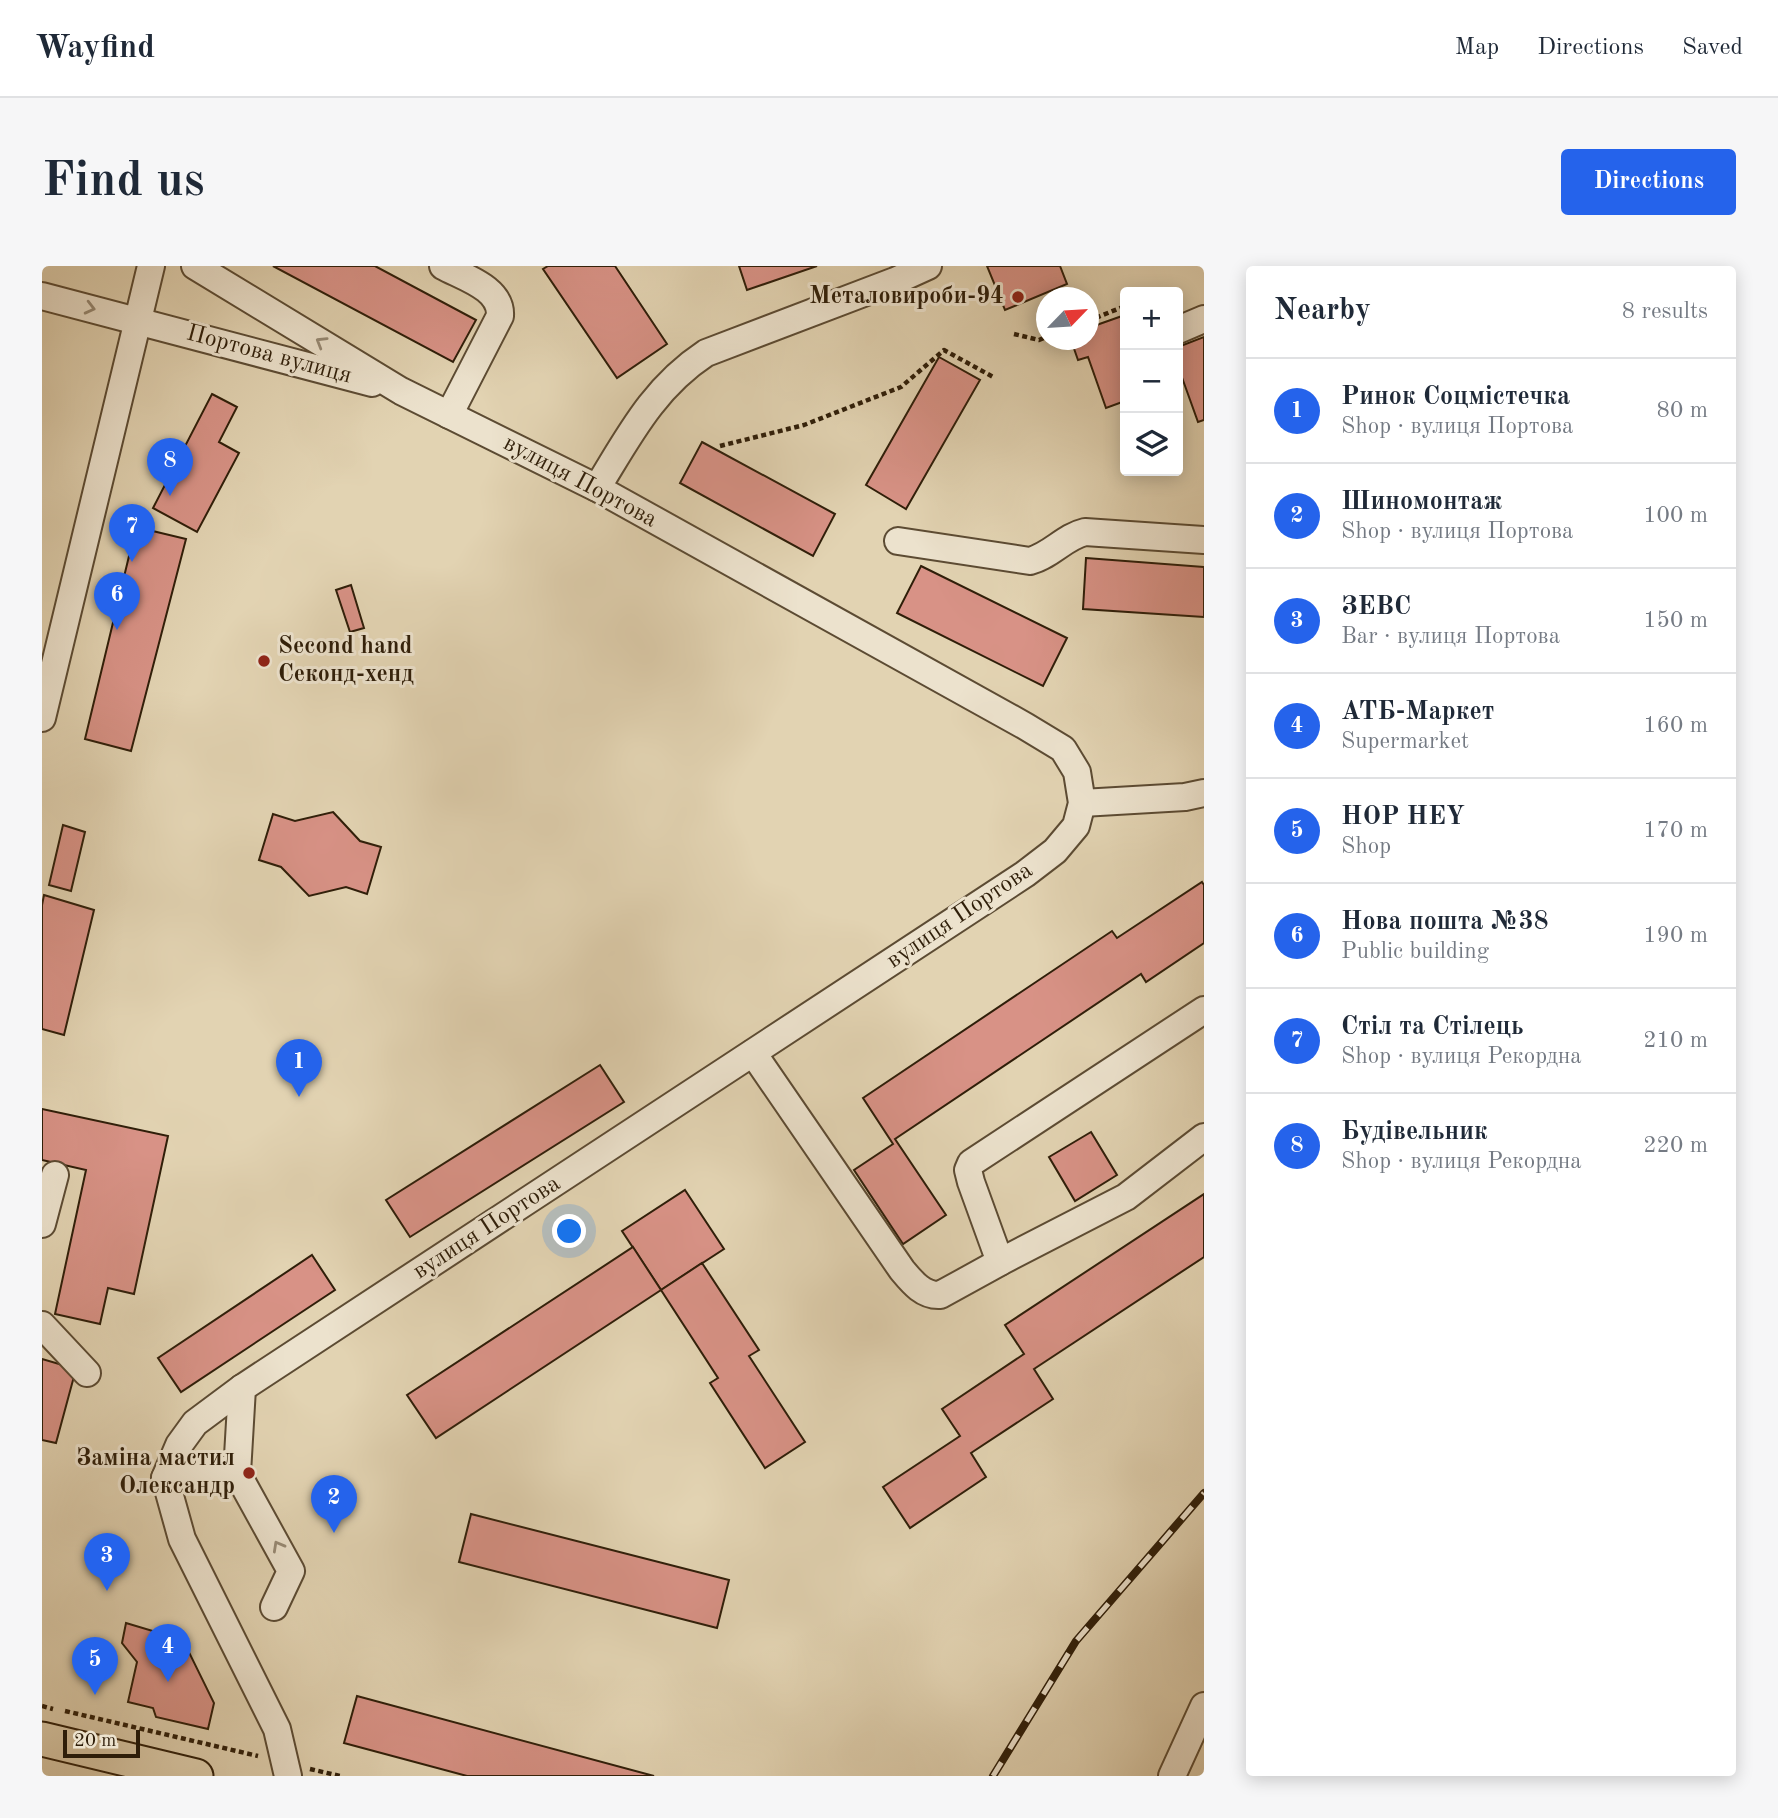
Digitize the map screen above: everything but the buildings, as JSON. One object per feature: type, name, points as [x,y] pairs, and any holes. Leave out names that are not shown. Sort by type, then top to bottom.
[{"type":"main road","points":[[42,1739],[196,1776]]},
{"type":"street","points":[[42,718],[151,266]]},
{"type":"street","name":"вулиця Портова","points":[[166,1478],[179,1445],[195,1423],[242,1388],[1025,874],[1055,851],[1076,826],[1082,803],[1077,772],[1063,749],[597,488],[401,391],[195,266]]},
{"type":"street","points":[[443,266],[494,294],[500,308],[500,316],[449,415]]},
{"type":"street","points":[[597,488],[646,408],[684,368],[706,353],[928,266]]},
{"type":"street","name":"Портова вулиця","points":[[42,296],[401,391]]},
{"type":"street","points":[[1183,328],[1204,319]]},
{"type":"street","points":[[898,541],[1030,561],[1049,554],[1071,537],[1085,532],[1204,540]]},
{"type":"street","points":[[1082,803],[1185,797],[1204,793]]},
{"type":"street","points":[[1000,1262],[968,1170],[971,1163],[1204,1010]]},
{"type":"street","points":[[752,1054],[902,1270],[915,1285],[932,1295],[940,1294],[1126,1197],[1204,1137]]},
{"type":"street","points":[[42,1224],[55,1175]]},
{"type":"street","points":[[42,1325],[87,1373]]},
{"type":"street","points":[[242,1388],[237,1473],[291,1570],[274,1607]]},
{"type":"street","points":[[237,1473],[205,1466],[166,1478],[182,1539],[277,1730],[287,1769]]},
{"type":"street","points":[[1172,1776],[1204,1706]]},
{"type":"path","points":[[1099,317],[1120,308]]},
{"type":"path","points":[[1014,334],[1036,339]]},
{"type":"path","points":[[720,446],[804,425],[901,387],[944,349],[995,377]]},
{"type":"path","points":[[42,1706],[287,1769],[340,1776]]},
{"type":"railway","points":[[993,1776],[1076,1641],[1204,1493]]},
{"type":"place","name":"Металовироби-94","points":[[1018,297]]},
{"type":"place","name":"Будiвельник","points":[[170,496]]},
{"type":"place","name":"Стіл та Стілець","points":[[132,562]]},
{"type":"place","name":"Нова пошта №38","points":[[117,630]]},
{"type":"place","name":"Second hand Секонд-хенд","points":[[264,661]]},
{"type":"place","name":"Ринок Соцмістечка","points":[[299,1097]]},
{"type":"place","name":"Заміна мастил Олександр","points":[[249,1473]]},
{"type":"place","name":"Шиномонтаж","points":[[334,1533]]},
{"type":"place","name":"ЗЕВС","points":[[107,1591]]},
{"type":"place","name":"АТБ-Маркет","points":[[168,1682]]},
{"type":"place","name":"HOP HEY","points":[[95,1695]]}]
